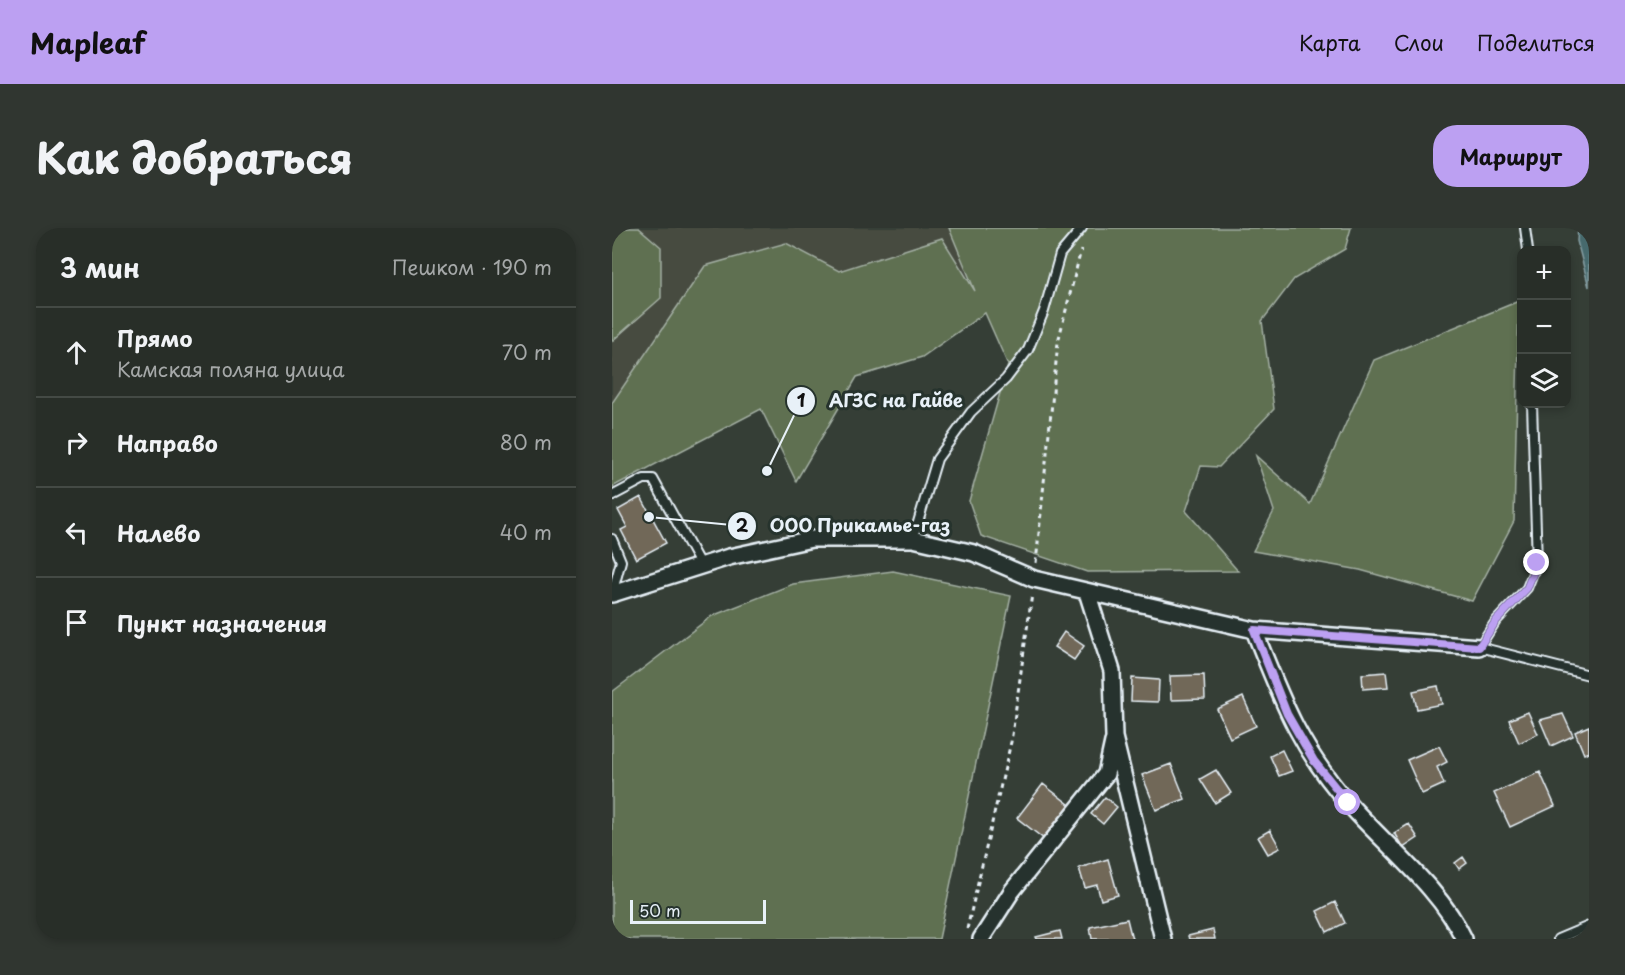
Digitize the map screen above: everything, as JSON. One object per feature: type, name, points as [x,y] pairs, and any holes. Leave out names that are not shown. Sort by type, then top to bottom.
[{"type":"street","points":[[612,594],[701,566],[812,539],[913,539],[974,553],[1034,579],[1254,630],[1479,647]]},
{"type":"street","points":[[1087,592],[1112,671],[1114,737],[1163,939]]},
{"type":"street","points":[[1254,630],[1287,714],[1314,761],[1348,803],[1434,895],[1464,939]]},
{"type":"street","points":[[981,939],[1012,891],[1106,774],[1114,737]]},
{"type":"lane","points":[[913,539],[936,459],[971,412],[1006,379],[1028,350],[1044,311],[1060,254],[1082,228]]},
{"type":"lane","points":[[1525,228],[1527,246]]},
{"type":"lane","points":[[1532,408],[1537,563],[1527,588],[1496,621],[1479,647],[1589,675]]},
{"type":"lane","points":[[612,496],[644,479],[653,479],[701,566]]},
{"type":"lane","points":[[612,539],[621,561],[612,594]]},
{"type":"lane","points":[[1558,939],[1589,926]]},
{"type":"shaded area","points":[[612,228],[984,228],[1000,260],[612,473]]},
{"type":"green space","points":[[612,228],[639,228],[661,247],[661,298],[612,341]]},
{"type":"green space","points":[[949,228],[1351,228],[1345,249],[1294,279],[1262,321],[1274,409],[1219,467],[1201,466],[1186,511],[1238,571],[1087,572],[981,536],[969,501],[1008,365],[985,313],[922,357],[857,377],[796,481],[761,409],[612,487],[612,403],[705,266],[786,243],[839,271],[942,238],[975,291]]},
{"type":"green space","points":[[1517,302],[1514,521],[1472,601],[1360,570],[1253,551],[1274,511],[1256,456],[1310,504],[1374,360]]},
{"type":"green space","points":[[893,571],[1011,596],[939,939],[612,939],[612,692],[712,616],[793,584]]},
{"type":"water","points":[[1578,228],[1589,228],[1589,287],[1577,241]]},
{"type":"building","points":[[641,497],[666,543],[636,559],[621,530],[627,527],[618,510]]},
{"type":"building","points":[[1064,632],[1084,646],[1074,660],[1054,647]]},
{"type":"building","points":[[1386,672],[1388,687],[1363,689],[1362,674]]},
{"type":"building","points":[[1204,675],[1205,699],[1171,700],[1170,676]]},
{"type":"building","points":[[1132,678],[1159,680],[1158,702],[1131,701]]},
{"type":"building","points":[[1438,686],[1442,704],[1417,709],[1413,691]]},
{"type":"building","points":[[1243,697],[1256,726],[1230,738],[1217,709]]},
{"type":"building","points":[[1528,712],[1538,734],[1519,743],[1509,720]]},
{"type":"building","points":[[1563,714],[1573,736],[1551,746],[1540,720]]},
{"type":"building","points":[[1589,726],[1589,752],[1584,754],[1575,732]]},
{"type":"building","points":[[1439,746],[1447,762],[1437,767],[1444,784],[1422,794],[1407,760]]},
{"type":"building","points":[[1282,750],[1292,771],[1279,776],[1270,756]]},
{"type":"building","points":[[1171,764],[1185,799],[1156,810],[1142,775]]},
{"type":"building","points":[[1216,770],[1231,793],[1215,803],[1200,779]]},
{"type":"building","points":[[1540,772],[1555,806],[1510,827],[1494,793]]},
{"type":"building","points":[[1043,784],[1070,805],[1044,839],[1017,818]]},
{"type":"building","points":[[1105,797],[1117,807],[1103,824],[1091,814]]},
{"type":"building","points":[[1409,824],[1418,838],[1403,848],[1394,833]]},
{"type":"building","points":[[1270,830],[1280,848],[1268,854],[1258,837]]},
{"type":"building","points":[[1463,857],[1467,863],[1459,869],[1455,863]]},
{"type":"building","points":[[1108,859],[1118,895],[1101,900],[1097,885],[1085,888],[1079,868]]},
{"type":"building","points":[[1335,902],[1345,923],[1327,932],[1317,911]]},
{"type":"building","points":[[1127,919],[1132,939],[1092,939],[1090,927]]},
{"type":"building","points":[[1213,930],[1215,939],[1189,939],[1188,936]]},
{"type":"building","points":[[1060,931],[1062,939],[1037,939],[1036,937]]},
{"type":"place","name":"АГЗС на Гайве","points":[[767,471]]},
{"type":"place","name":"ООО Прикамье-газ","points":[[649,517]]},
{"type":"route","points":[[1348,803],[1314,761],[1287,714],[1254,630],[1479,647],[1496,621],[1527,588],[1537,563]]}]
